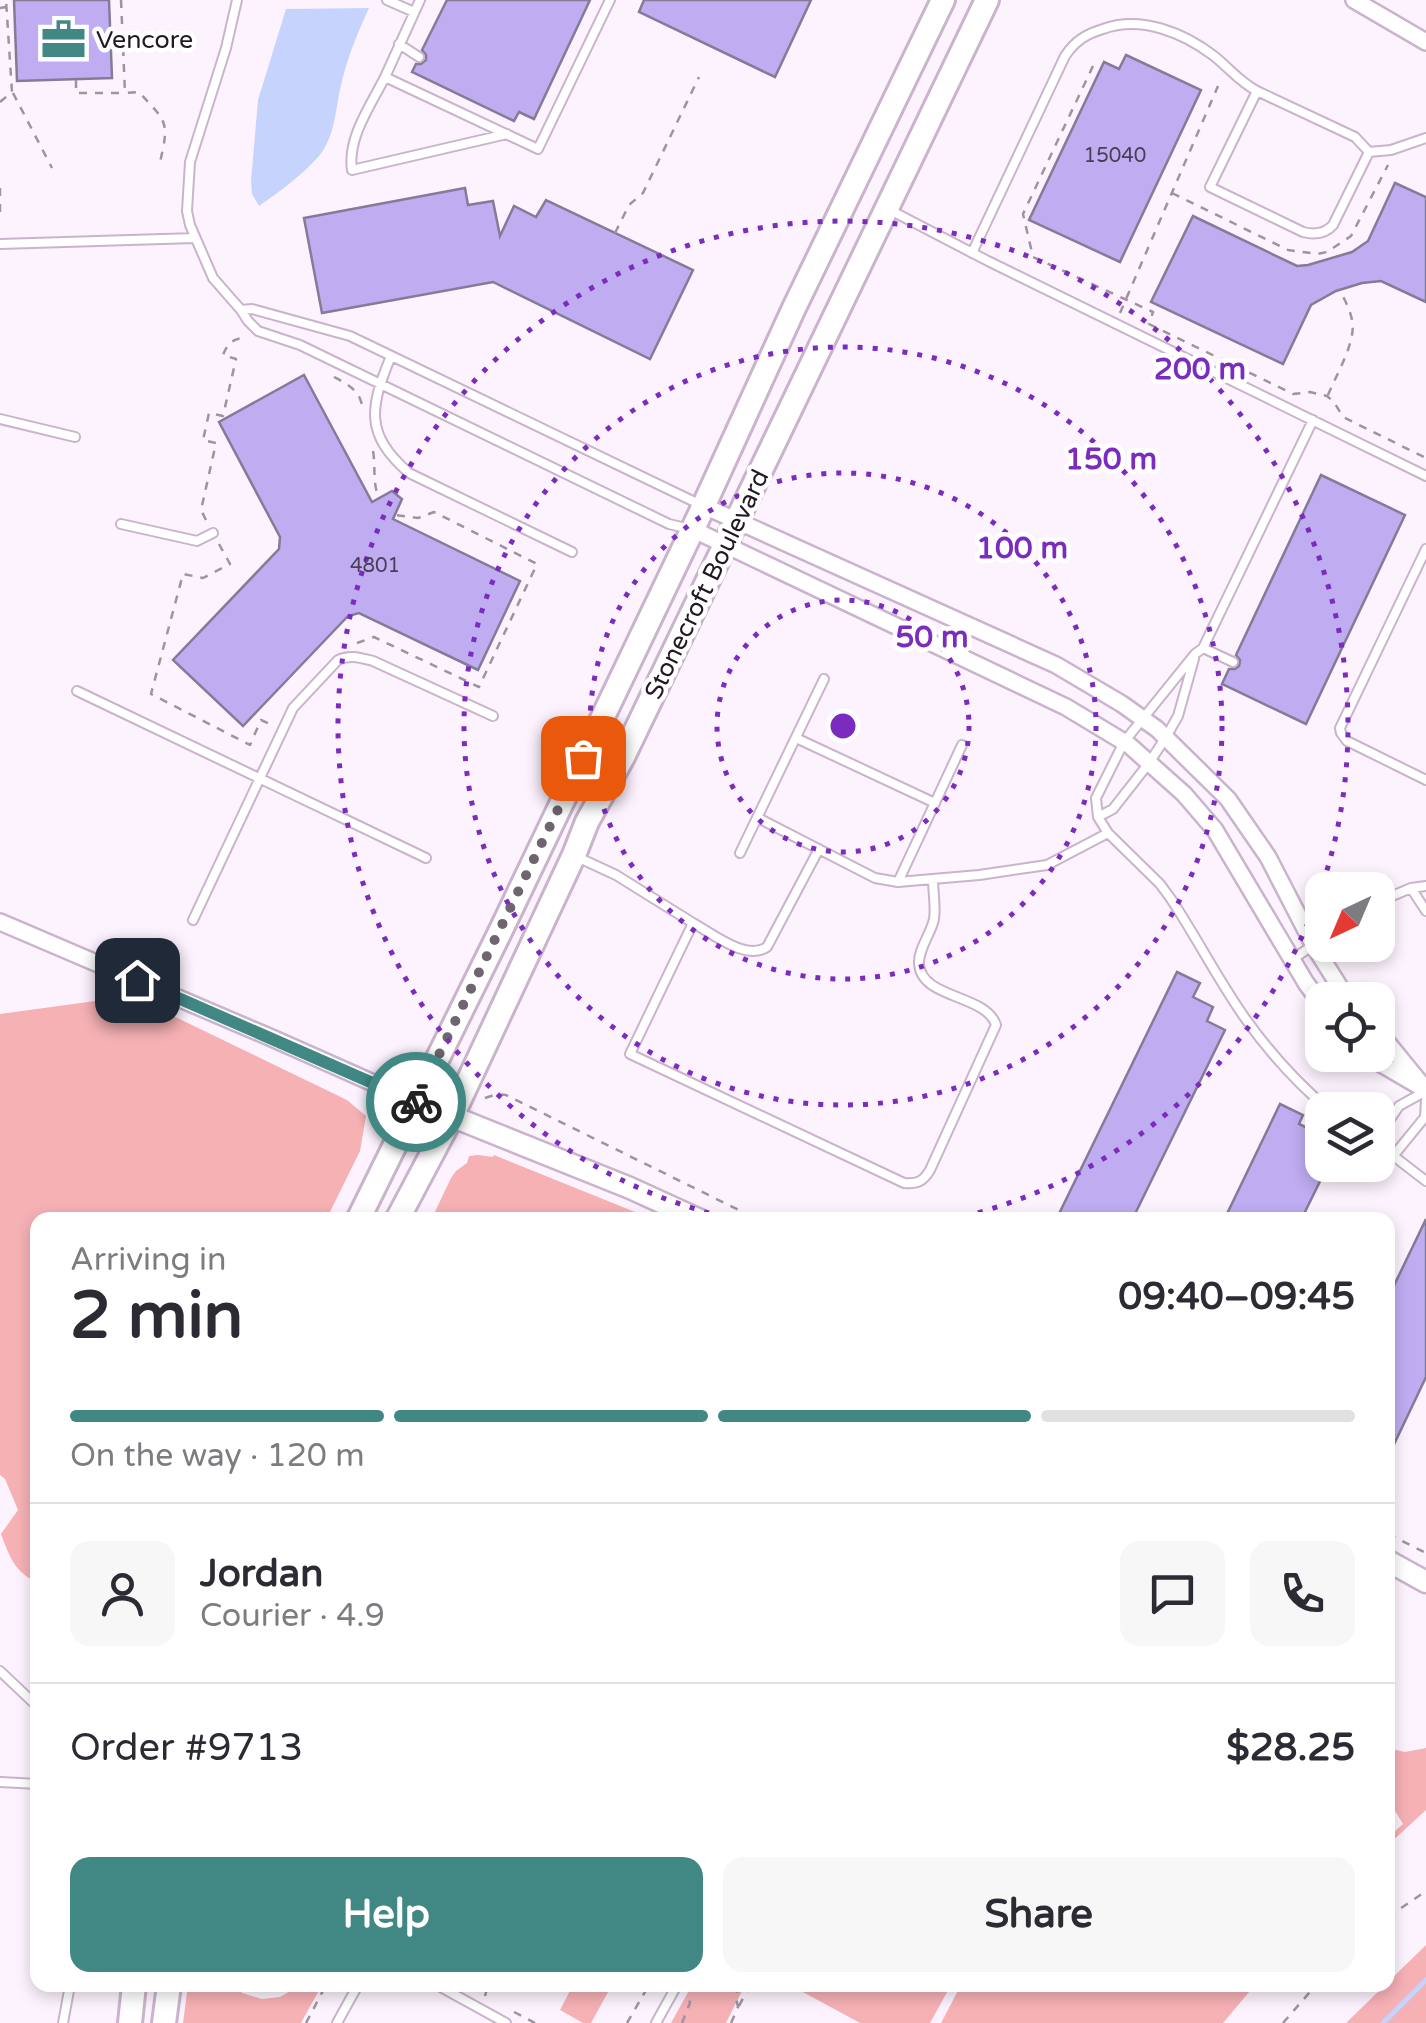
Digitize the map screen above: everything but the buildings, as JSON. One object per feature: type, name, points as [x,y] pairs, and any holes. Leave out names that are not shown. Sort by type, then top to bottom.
[{"type":"main road","points":[[922,45],[935,0]]},
{"type":"main road","name":"Stonecroft Boulevard","points":[[362,1212],[704,506],[942,0]]},
{"type":"main road","name":"Stonecroft Boulevard","points":[[402,1212],[452,1116],[587,822],[623,757],[987,0]]},
{"type":"main road","points":[[956,64],[995,0]]},
{"type":"main road","points":[[130,2023],[133,1992]]},
{"type":"main road","points":[[164,2023],[168,1992]]},
{"type":"street","points":[[1354,0],[1426,42]]},
{"type":"street","points":[[704,506],[1056,665],[1142,718],[1228,799],[1268,856],[1305,920]]},
{"type":"street","points":[[692,529],[1066,707],[1124,742],[1184,794],[1214,830],[1307,982]]},
{"type":"street","points":[[0,922],[682,1212]]},
{"type":"street","points":[[1395,1051],[1426,1090]]},
{"type":"street","points":[[1395,1072],[1426,1090]]},
{"type":"street","points":[[1395,1566],[1426,1582]]},
{"type":"lane","points":[[236,0],[226,48],[190,162],[188,211],[194,238],[213,278],[248,322],[258,331],[292,342],[669,524],[692,529]]},
{"type":"lane","points":[[387,0],[414,12]]},
{"type":"lane","points":[[420,0],[355,138],[350,159],[352,170],[507,134]]},
{"type":"lane","points":[[384,77],[538,148],[610,0]]},
{"type":"lane","points":[[972,252],[1072,46],[1108,26],[1152,26],[1187,38],[1241,82],[1355,137],[1369,152]]},
{"type":"lane","points":[[399,44],[419,57]]},
{"type":"lane","points":[[1257,91],[1210,187],[1304,232],[1320,234],[1333,226],[1369,152]]},
{"type":"lane","points":[[1369,152],[1390,150],[1426,138]]},
{"type":"lane","points":[[888,208],[1426,476]]},
{"type":"lane","points":[[0,244],[194,238]]},
{"type":"lane","points":[[241,310],[252,309],[350,336],[704,506]]},
{"type":"lane","points":[[390,356],[373,414],[387,450],[409,474],[572,552]]},
{"type":"lane","points":[[0,419],[75,437]]},
{"type":"lane","points":[[1098,817],[1113,809],[1149,764],[1178,716],[1199,651],[1313,420]]},
{"type":"lane","points":[[121,524],[197,541],[213,533]]},
{"type":"lane","points":[[1426,549],[1340,728],[1347,741],[1426,780]]},
{"type":"lane","points":[[1199,651],[1233,662]]},
{"type":"lane","points":[[1199,651],[1124,742],[1096,798],[1098,817],[1108,833],[1172,899],[1244,1018],[1308,1092]]},
{"type":"lane","points":[[193,920],[293,708],[338,660],[345,656],[373,662],[494,716]]},
{"type":"lane","points":[[740,853],[824,679]]},
{"type":"lane","points":[[77,690],[426,858]]},
{"type":"lane","points":[[796,738],[935,803]]},
{"type":"lane","points":[[898,882],[962,746]]},
{"type":"lane","points":[[758,818],[876,878],[898,882],[980,876],[1048,865],[1108,833]]},
{"type":"lane","points":[[574,855],[616,875],[746,952],[760,952],[767,947],[819,850]]},
{"type":"lane","points":[[692,923],[630,1054],[904,1182],[916,1184],[930,1170],[996,1025],[989,1012],[931,985],[922,976],[918,958],[934,919],[933,879]]},
{"type":"lane","points":[[1395,895],[1426,886]]},
{"type":"lane","points":[[1411,888],[1426,911]]},
{"type":"lane","points":[[1292,959],[1305,951]]},
{"type":"lane","points":[[1395,1111],[1426,1090]]},
{"type":"lane","points":[[1395,1154],[1425,1117],[1426,1100]]},
{"type":"lane","points":[[1395,1156],[1426,1181]]},
{"type":"lane","points":[[0,1671],[30,1699]]},
{"type":"lane","points":[[0,1782],[30,1784]]},
{"type":"lane","points":[[63,2023],[69,1992]]},
{"type":"lane","points":[[337,2023],[354,1992]]},
{"type":"lane","points":[[450,1992],[506,2023]]},
{"type":"lane","points":[[460,1997],[461,1992]]},
{"type":"lane","points":[[656,2023],[673,1992]]},
{"type":"path","points":[[6,0],[2,10],[12,92],[52,168]]},
{"type":"path","points":[[120,0],[125,93]]},
{"type":"path","points":[[1093,66],[1022,214],[1033,257],[1154,312],[1148,324],[1293,394],[1327,396],[1343,417],[1426,458]]},
{"type":"path","points":[[615,233],[629,206],[644,193],[699,77]]},
{"type":"path","points":[[76,80],[76,94],[139,92],[164,118],[166,138],[160,162]]},
{"type":"path","points":[[1115,323],[1218,86]]},
{"type":"path","points":[[0,102],[12,92]]},
{"type":"path","points":[[1172,193],[1288,250],[1316,254],[1327,252],[1352,236],[1389,162]]},
{"type":"path","points":[[0,188],[0,220]]},
{"type":"path","points":[[1327,396],[1353,332],[1352,316],[1340,290]]},
{"type":"path","points":[[251,338],[239,338],[226,347],[223,356],[236,359],[223,416],[208,413],[204,440],[216,443],[200,510],[230,564],[203,578],[182,574],[151,694],[250,745],[260,720],[276,726]]},
{"type":"path","points":[[335,377],[360,396],[362,416]]},
{"type":"path","points":[[370,441],[375,464],[373,481],[379,498]]},
{"type":"path","points":[[351,645],[374,637],[480,687],[537,564],[434,512],[418,518],[396,515]]},
{"type":"path","points":[[464,1091],[483,1099],[497,1094],[506,1096],[743,1212]]},
{"type":"path","points":[[1395,1538],[1426,1553]]},
{"type":"path","points":[[1395,1912],[1426,1891]]},
{"type":"path","points":[[306,2023],[322,1992]]},
{"type":"path","points":[[484,1996],[485,1992]]},
{"type":"path","points":[[627,2023],[644,1992]]},
{"type":"path","points":[[737,1992],[738,2008]]},
{"type":"path","points":[[731,2023],[746,1992]]},
{"type":"path","points":[[1282,2023],[1310,1992]]},
{"type":"path","points":[[682,2023],[690,2004],[684,1994]]},
{"type":"shaded area","points":[[132,996],[347,1100],[366,1116],[360,1151],[330,1212],[30,1212],[30,1579],[18,1569],[1,1534],[18,1510],[0,1475],[0,1014]]},
{"type":"shaded area","points":[[494,1155],[635,1212],[435,1212],[451,1178],[469,1156]]},
{"type":"shaded area","points":[[1426,1748],[1426,1810],[1395,1839],[1395,1831],[1403,1824],[1395,1811],[1395,1750]]},
{"type":"shaded area","points":[[1426,1945],[1426,2023],[1346,2023],[1378,1992],[1395,1992],[1395,1975]]},
{"type":"shaded area","points":[[187,1992],[241,1992],[262,1999],[289,1992],[318,1992],[301,2023],[183,2023]]},
{"type":"shaded area","points":[[569,1992],[608,1992],[591,2023],[583,2023],[560,2010]]},
{"type":"shaded area","points":[[688,1992],[742,1992],[726,2023],[671,2023]]},
{"type":"shaded area","points":[[803,1992],[947,1992],[930,2023],[860,2023]]},
{"type":"shaded area","points":[[957,1992],[1249,1992],[1223,2023],[941,2023]]},
{"type":"water","points":[[369,8],[347,62],[324,149],[303,172],[259,206],[252,194],[251,181],[258,100],[286,9]]},
{"type":"waterway","points":[[1383,2023],[1426,1980]]},
{"type":"way so far","points":[[416,1102],[583,758]]},
{"type":"place","name":"Vencore","points":[[63,39]]},
{"type":"route","points":[[137,980],[416,1102]]}]
